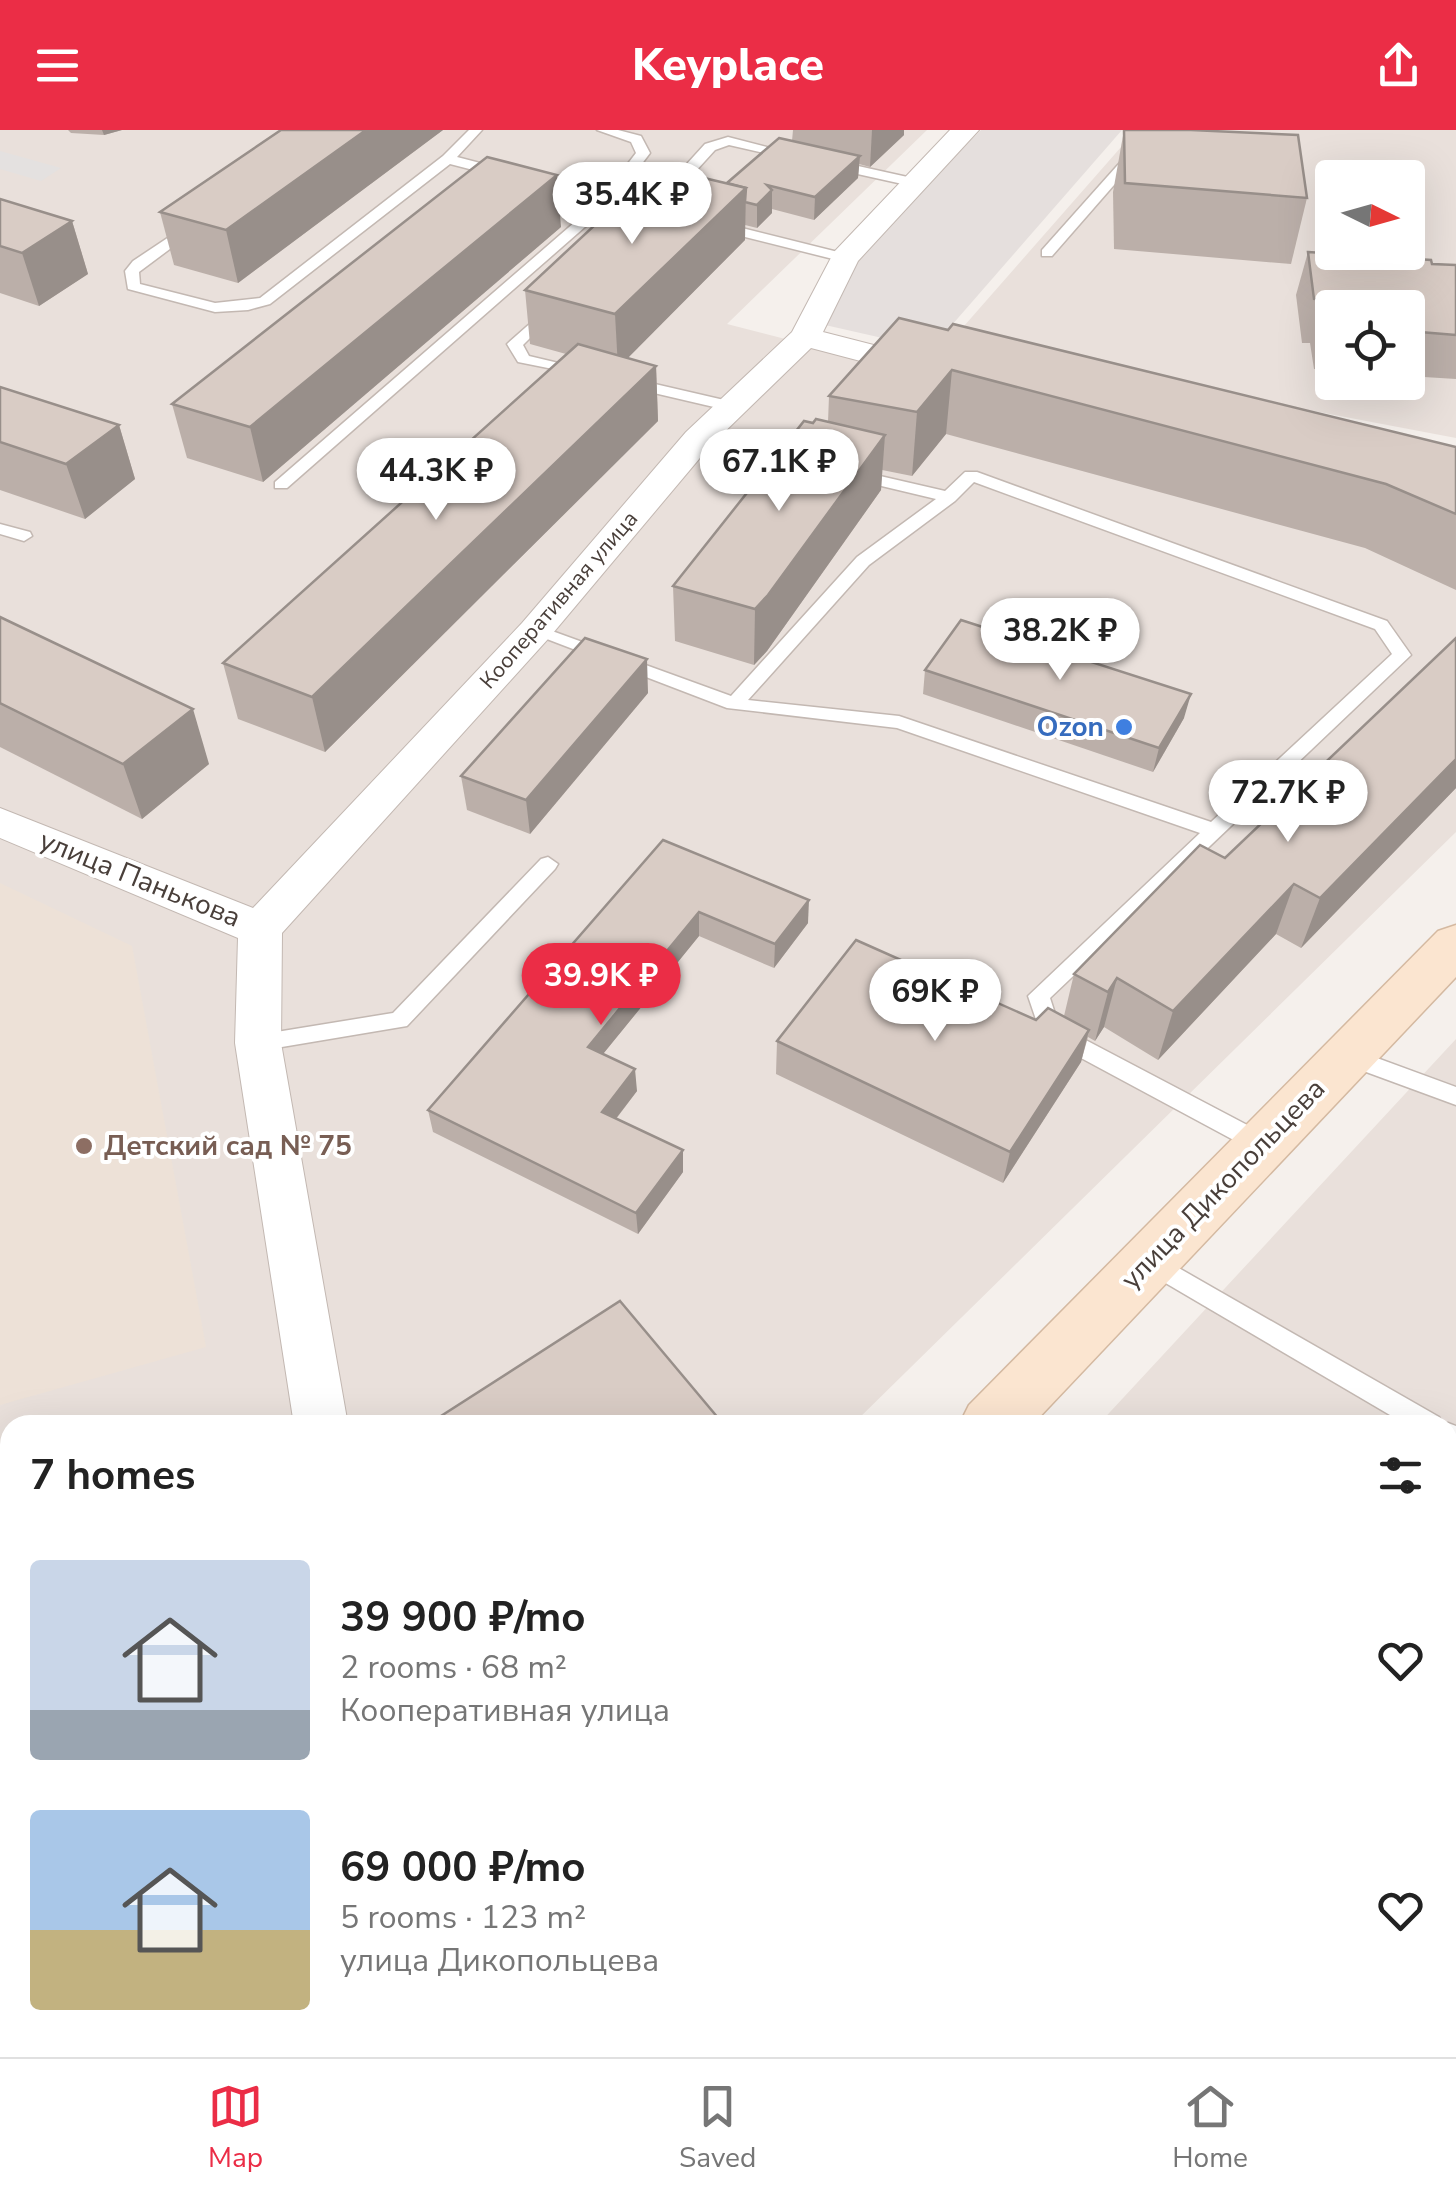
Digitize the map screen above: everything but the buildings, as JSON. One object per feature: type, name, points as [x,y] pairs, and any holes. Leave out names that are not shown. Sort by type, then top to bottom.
[{"type":"main road","name":"улица Дикопольцева","points":[[1000,1415],[1456,944]]},
{"type":"street","name":"Кооперативная улица","points":[[260,929],[536,631],[698,439],[804,337],[845,258],[965,130]]},
{"type":"street","points":[[804,337],[958,376]]},
{"type":"street","name":"улица Панькова","points":[[0,822],[260,929],[258,1042],[319,1415]]},
{"type":"lane","points":[[201,219],[138,264],[132,271],[133,286],[212,309],[252,306],[265,301],[448,158],[476,130]]},
{"type":"lane","points":[[281,484],[606,200],[642,152],[636,139],[603,130]]},
{"type":"lane","points":[[1047,253],[1156,130]]},
{"type":"lane","points":[[626,237],[710,147],[728,141],[803,158]]},
{"type":"lane","points":[[448,158],[672,215]]},
{"type":"lane","points":[[822,162],[916,183]]},
{"type":"lane","points":[[711,225],[845,258]]},
{"type":"lane","points":[[570,290],[515,344],[523,359],[599,376]]},
{"type":"lane","points":[[618,380],[731,406]]},
{"type":"lane","points":[[698,439],[949,497]]},
{"type":"lane","points":[[734,704],[863,561],[949,497],[971,475],[1381,625],[1402,655],[1040,996],[1050,1031],[1262,1144]]},
{"type":"lane","points":[[0,529],[24,536]]},
{"type":"lane","points":[[536,631],[734,704],[899,722],[1215,831]]},
{"type":"lane","points":[[258,1042],[400,1020],[548,864]]},
{"type":"lane","points":[[1347,1056],[1456,1096]]},
{"type":"lane","points":[[1149,1261],[1413,1415]]},
{"type":"shaded area","points":[[0,130],[927,130],[727,324],[1456,511],[1456,832],[862,1415],[0,1415]]},
{"type":"shaded area","points":[[981,130],[1122,130],[931,349],[825,325],[848,266]]},
{"type":"shaded area","points":[[1136,130],[1456,130],[1456,438],[950,342]]},
{"type":"shaded area","points":[[0,151],[61,168],[41,181],[0,169]]},
{"type":"shaded area","name":"Детский сад № 75","points":[[0,883],[132,946],[206,1347],[0,1405]]},
{"type":"shaded area","points":[[1456,1039],[1456,1415],[1107,1415]]},
{"type":"place","name":"Ozon","points":[[1124,727]]},
{"type":"place","name":"Детский сад № 75","points":[[84,1146]]}]
